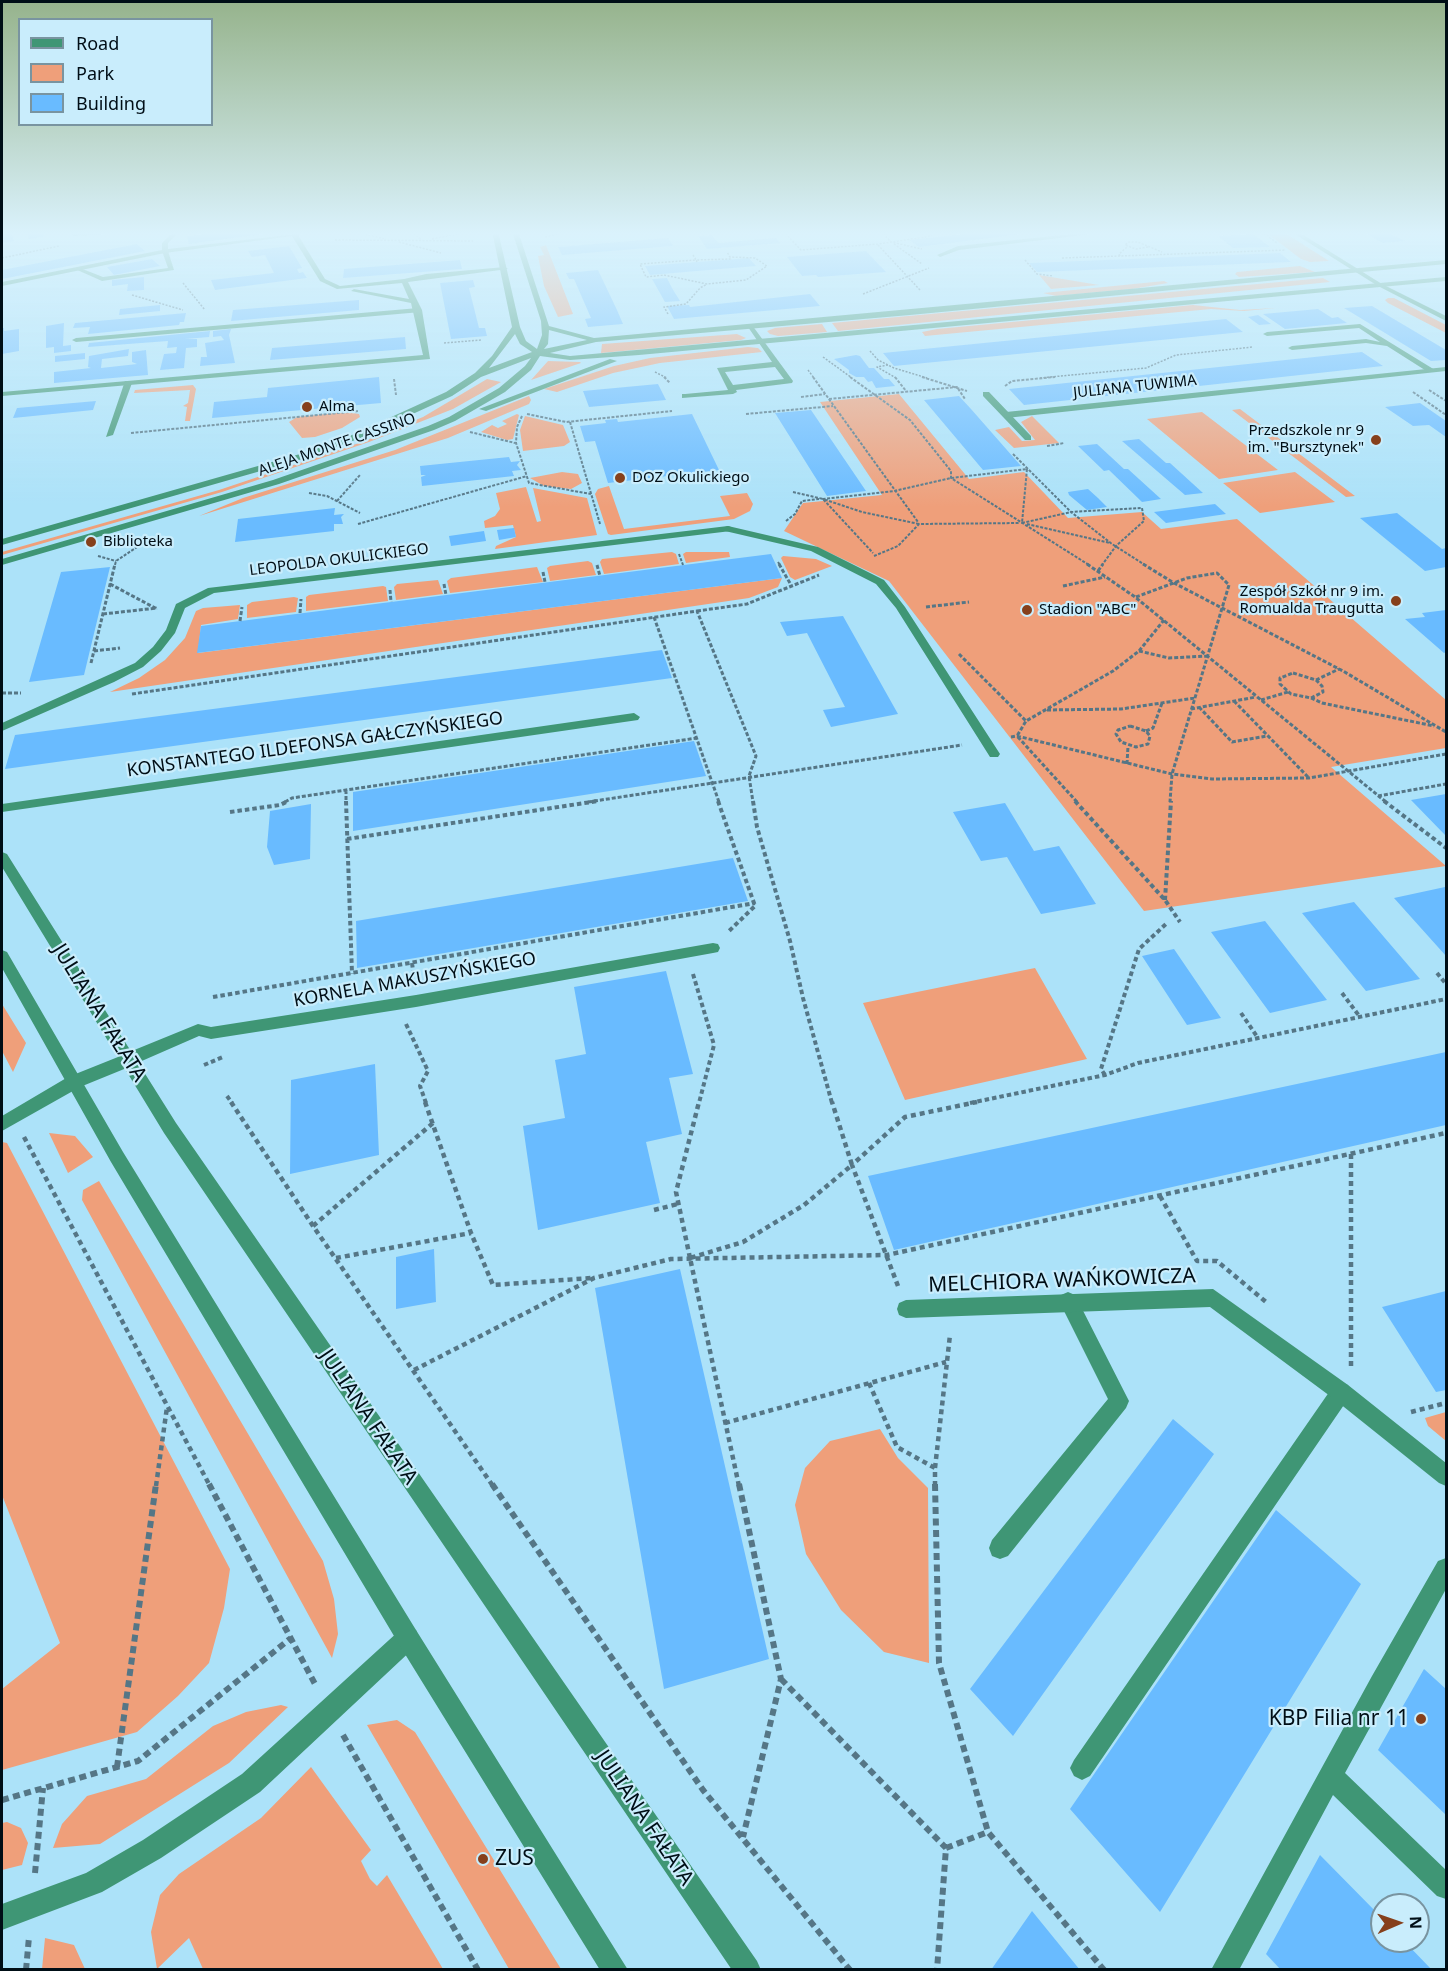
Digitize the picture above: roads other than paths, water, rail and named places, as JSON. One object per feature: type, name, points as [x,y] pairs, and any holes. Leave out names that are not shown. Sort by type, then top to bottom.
[{"type":"street","points":[[76,340],[248,323]]},
{"type":"street","points":[[2,394],[427,357],[420,323]]},
{"type":"street","points":[[515,323],[523,342],[538,353],[570,358],[968,323]]},
{"type":"street","points":[[545,323],[546,327],[596,340]]},
{"type":"street","points":[[478,375],[538,353],[596,340],[796,323]]},
{"type":"street","points":[[1267,334],[1360,326],[1431,370]]},
{"type":"street","name":"ALEJA MONTE CASSINO","points":[[2,542],[313,452],[411,413],[449,394],[478,375],[495,358],[516,327]]},
{"type":"street","name":"ALEJA MONTE CASSINO","points":[[2,562],[276,482],[452,419],[515,381],[544,344],[546,327]]},
{"type":"street","points":[[731,388],[789,381],[752,327]]},
{"type":"street","points":[[1292,348],[1366,341],[1393,346]]},
{"type":"street","points":[[452,419],[639,353]]},
{"type":"street","points":[[685,396],[733,392],[720,370],[777,364]]},
{"type":"street","name":"JULIANA TUWIMA","points":[[1006,415],[1446,369]]},
{"type":"street","points":[[110,435],[128,383]]},
{"type":"street","points":[[986,394],[1028,438]]},
{"type":"street","name":"LEOPOLDA OKULICKIEGO","points":[[2,726],[139,665],[157,649],[171,631],[180,606],[212,590],[728,529],[814,549],[880,582],[900,608],[994,754]]},
{"type":"street","name":"KONSTANTEGO ILDEFONSA GAŁCZYŃSKIEGO","points":[[2,808],[634,717]]},
{"type":"street","name":"JULIANA FAŁATA","points":[[2,857],[170,1128],[748,1970]]},
{"type":"street","name":"KORNELA MAKUSZYŃSKIEGO","points":[[8,1120],[74,1082],[198,1030],[211,1034],[416,1001],[713,948]]},
{"type":"street","points":[[2,956],[74,1082],[408,1638],[615,1970]]},
{"type":"street","name":"MELCHIORA WAŃKOWICZA","points":[[906,1309],[1068,1301],[1213,1298],[1341,1392],[1446,1476]]},
{"type":"street","points":[[1000,1548],[1119,1401],[1068,1301]]},
{"type":"street","points":[[1082,1768],[1341,1392]]},
{"type":"street","points":[[1224,1970],[1446,1569]]},
{"type":"street","points":[[2,1917],[93,1883],[152,1849],[251,1783],[328,1709],[408,1638]]},
{"type":"street","points":[[1330,1775],[1446,1887]]},
{"type":"place","name":"Alma","points":[[307,407]]},
{"type":"place","name":"Przedszkole nr 9 im. \"Bursztynek\"","points":[[1376,440]]},
{"type":"place","name":"DOZ Okulickiego","points":[[620,478]]},
{"type":"place","name":"Biblioteka","points":[[91,542]]},
{"type":"place","name":"Zespół Szkół nr 9 im. Romualda Traugutta","points":[[1396,601]]},
{"type":"place","name":"Stadion \"ABC\"","points":[[1027,610]]},
{"type":"place","name":"KBP Filia nr 11","points":[[1421,1719]]},
{"type":"place","name":"ZUS","points":[[483,1859]]}]
